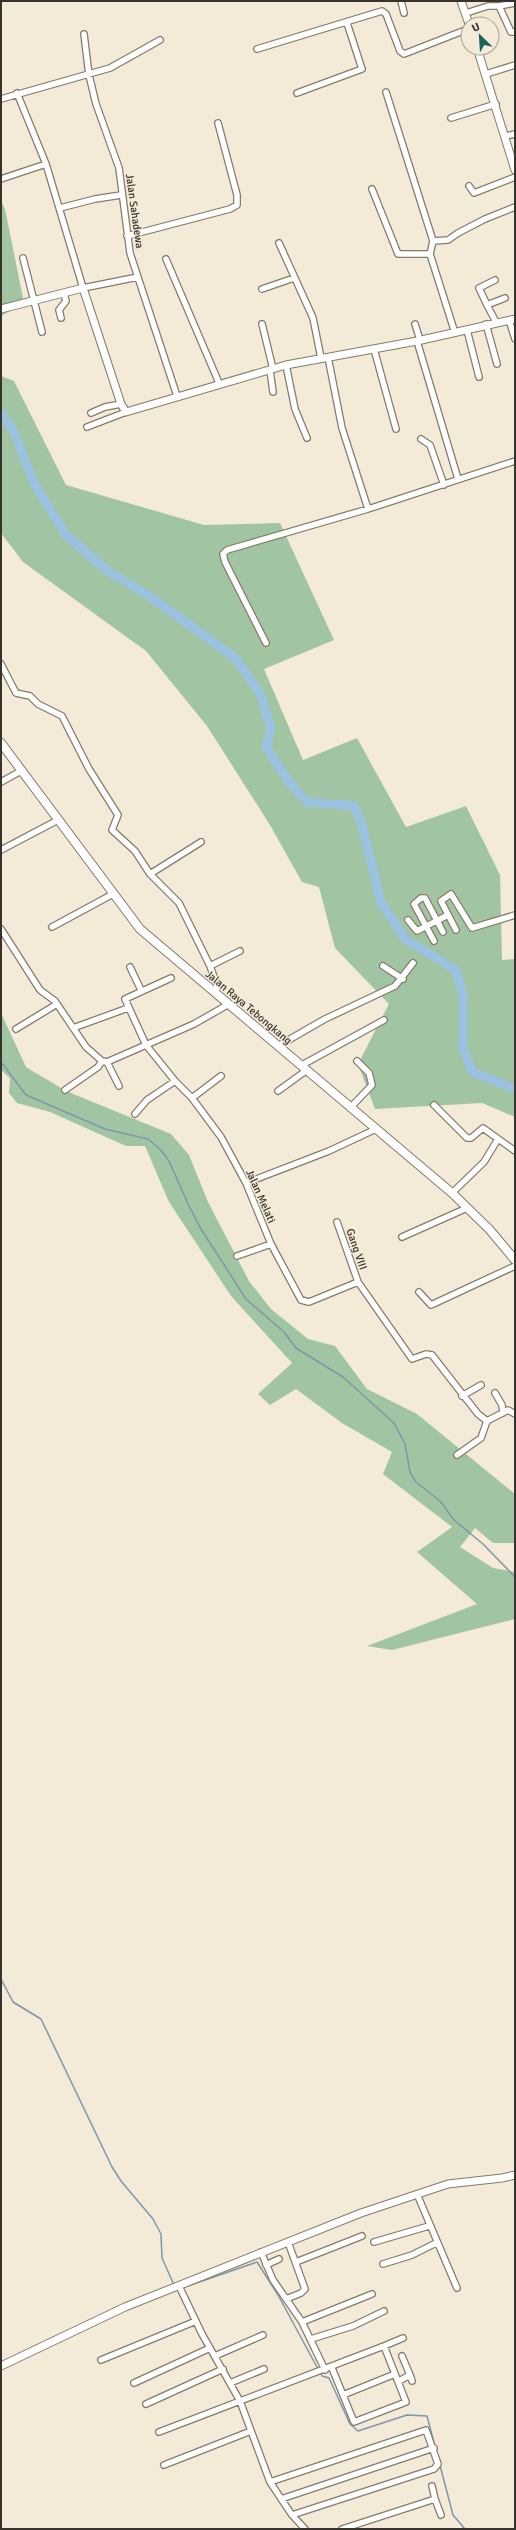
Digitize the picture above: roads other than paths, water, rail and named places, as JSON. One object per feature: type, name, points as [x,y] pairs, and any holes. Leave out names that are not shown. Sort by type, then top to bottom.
[{"type":"main road","points":[[461,1],[466,14]]},
{"type":"main road","points":[[480,56],[506,136],[515,170]]},
{"type":"main road","points":[[1,309],[82,288],[121,404],[126,412],[219,383],[286,365],[455,333],[486,324],[512,319]]},
{"type":"main road","name":"Jalan Raya Tebongkang","points":[[1,743],[140,929],[452,1193],[515,1260]]},
{"type":"main road","points":[[1,2366],[66,2333],[261,2252],[417,2194],[456,2182],[502,2178],[515,2175]]},
{"type":"street","points":[[401,1],[404,13]]},
{"type":"street","points":[[466,14],[488,6],[499,6],[515,3]]},
{"type":"street","points":[[499,6],[511,32],[515,32]]},
{"type":"street","points":[[257,49],[346,24],[382,11],[386,14],[400,52],[404,54],[460,33]]},
{"type":"street","points":[[297,93],[362,69],[346,24]]},
{"type":"street","name":"Jalan Sahadewa","points":[[84,34],[89,75],[96,104],[119,168],[121,195],[130,253],[176,396]]},
{"type":"street","points":[[1,99],[17,93],[89,75],[132,58],[160,40]]},
{"type":"street","points":[[486,74],[515,64]]},
{"type":"street","points":[[386,92],[433,241],[430,254],[455,333]]},
{"type":"street","points":[[17,93],[46,164],[82,288],[138,277]]},
{"type":"street","points":[[451,118],[496,104]]},
{"type":"street","points":[[128,236],[230,209],[237,205],[237,195],[218,123]]},
{"type":"street","points":[[506,136],[515,134]]},
{"type":"street","points":[[1,179],[46,164]]},
{"type":"street","points":[[469,186],[474,193],[515,177]]},
{"type":"street","points":[[372,189],[398,254],[430,254]]},
{"type":"street","points":[[60,208],[94,199],[121,195]]},
{"type":"street","points":[[433,241],[448,240],[472,226],[515,207]]},
{"type":"street","points":[[280,243],[294,278],[313,318],[342,428],[368,509]]},
{"type":"street","points":[[24,258],[42,332]]},
{"type":"street","points":[[166,259],[219,383]]},
{"type":"street","points":[[262,289],[294,278]]},
{"type":"street","points":[[495,280],[479,288],[496,322]]},
{"type":"street","points":[[61,318],[59,310],[66,301],[64,293]]},
{"type":"street","points":[[487,305],[505,298]]},
{"type":"street","points":[[512,319],[515,339]]},
{"type":"street","points":[[262,324],[271,369],[273,392]]},
{"type":"street","points":[[415,324],[418,340],[458,479]]},
{"type":"street","points":[[486,324],[497,364]]},
{"type":"street","points":[[467,330],[479,377]]},
{"type":"street","points":[[374,349],[396,429]]},
{"type":"street","points":[[286,365],[295,409],[307,438]]},
{"type":"street","points":[[91,413],[105,407],[121,404]]},
{"type":"street","points":[[87,427],[126,412]]},
{"type":"street","points":[[421,439],[430,445],[444,485]]},
{"type":"street","points":[[266,643],[225,562],[223,554],[225,551],[288,530],[368,509],[515,461]]},
{"type":"street","points":[[1,664],[16,693],[30,696],[38,704],[62,716],[89,769],[118,815],[112,830],[135,851],[150,874],[179,903],[210,966],[217,985],[216,993]]},
{"type":"street","points":[[1,782],[21,771]]},
{"type":"street","points":[[1,850],[58,820]]},
{"type":"street","points":[[150,874],[201,842]]},
{"type":"street","points":[[52,927],[113,894]]},
{"type":"street","points":[[456,930],[441,900],[451,894],[472,928],[515,915]]},
{"type":"street","points":[[434,941],[414,904],[421,898],[425,898],[443,932]]},
{"type":"street","points":[[408,920],[417,931],[448,915]]},
{"type":"street","points":[[1,928],[40,990],[57,1004],[86,1047],[105,1062],[119,1086]]},
{"type":"street","points":[[210,966],[240,951]]},
{"type":"street","points":[[278,1046],[325,1019],[390,988],[403,979],[413,964]]},
{"type":"street","points":[[383,966],[403,979]]},
{"type":"street","points":[[130,967],[141,990]]},
{"type":"street","points":[[73,1028],[128,1008],[126,998],[170,978]]},
{"type":"street","points":[[16,1029],[57,1004]]},
{"type":"street","points":[[65,1090],[105,1062],[194,1024],[229,1004]]},
{"type":"street","name":"Jalan Melati","points":[[128,1008],[146,1045],[175,1081],[192,1098],[222,1137],[246,1183],[271,1244],[304,1302],[358,1282]]},
{"type":"street","points":[[278,1091],[304,1068],[384,1020]]},
{"type":"street","points":[[351,1107],[372,1085],[369,1074],[357,1061]]},
{"type":"street","points":[[192,1098],[221,1076]]},
{"type":"street","points":[[135,1114],[147,1100],[175,1081]]},
{"type":"street","points":[[434,1105],[467,1138],[471,1138],[481,1127],[515,1150]]},
{"type":"street","points":[[246,1183],[329,1151],[376,1129]]},
{"type":"street","points":[[452,1193],[484,1162],[498,1139]]},
{"type":"street","points":[[402,1237],[467,1208]]},
{"type":"street","name":"Gang VIII","points":[[337,1222],[358,1282]]},
{"type":"street","points":[[237,1256],[271,1244]]},
{"type":"street","points":[[419,1292],[431,1305],[515,1266]]},
{"type":"street","points":[[358,1282],[412,1359],[426,1354],[432,1355],[462,1396],[478,1414],[487,1421]]},
{"type":"street","points":[[462,1396],[482,1385]]},
{"type":"street","points":[[494,1393],[502,1405],[503,1413]]},
{"type":"street","points":[[457,1455],[481,1438],[487,1421],[508,1410],[515,1414]]},
{"type":"street","points":[[417,2194],[436,2243],[457,2288]]},
{"type":"street","points":[[374,2242],[429,2226]]},
{"type":"street","points":[[296,2262],[362,2236]]},
{"type":"street","points":[[286,2299],[304,2290],[296,2262],[288,2242]]},
{"type":"street","points":[[383,2264],[412,2255],[436,2243]]},
{"type":"street","points":[[261,2252],[266,2265],[286,2299],[302,2322],[325,2370]]},
{"type":"street","points":[[266,2265],[279,2259]]},
{"type":"street","points":[[179,2286],[196,2322],[240,2401],[270,2482],[292,2515],[305,2529]]},
{"type":"street","points":[[302,2322],[372,2294]]},
{"type":"street","points":[[311,2340],[353,2326],[384,2311]]},
{"type":"street","points":[[101,2360],[196,2322]]},
{"type":"street","points":[[215,2356],[263,2335]]},
{"type":"street","points":[[159,2432],[332,2368],[403,2338]]},
{"type":"street","points":[[332,2368],[352,2420],[359,2422],[406,2402],[384,2346]]},
{"type":"street","points":[[134,2383],[210,2348]]},
{"type":"street","points":[[398,2381],[411,2378],[402,2356]]},
{"type":"street","points":[[146,2404],[223,2369]]},
{"type":"street","points":[[230,2382],[264,2369]]},
{"type":"street","points":[[343,2395],[395,2374]]},
{"type":"street","points":[[270,2482],[425,2430],[434,2448],[438,2464],[434,2469],[292,2515]]},
{"type":"street","points":[[164,2465],[251,2432]]},
{"type":"street","points":[[281,2499],[434,2448]]},
{"type":"street","points":[[432,2486],[441,2515]]},
{"type":"street","points":[[342,2529],[435,2499]]},
{"type":"waterway","points":[[1,413],[14,432],[34,483],[65,534],[108,571],[149,596],[234,657],[260,693],[271,728],[266,747],[289,782],[307,802],[354,806],[361,822],[381,902],[405,939],[456,970],[463,996],[463,1047],[472,1072],[515,1089]]},
{"type":"waterway","points":[[1,1062],[26,1095],[105,1129],[148,1139],[160,1149],[169,1161],[201,1229],[246,1299],[284,1332],[296,1348],[343,1377],[394,1423],[405,1444],[410,1472],[416,1482],[440,1501],[454,1520],[483,1544],[515,1577]]},
{"type":"waterway","points":[[1,1979],[13,2002],[41,2019],[112,2167],[121,2181],[153,2219],[161,2234],[162,2258],[174,2285]]},
{"type":"waterway","points":[[182,2288],[257,2262],[278,2295],[318,2369]]},
{"type":"waterway","points":[[320,2372],[322,2376],[329,2378],[350,2424],[358,2431],[407,2415],[427,2416],[453,2515],[465,2529]]}]
